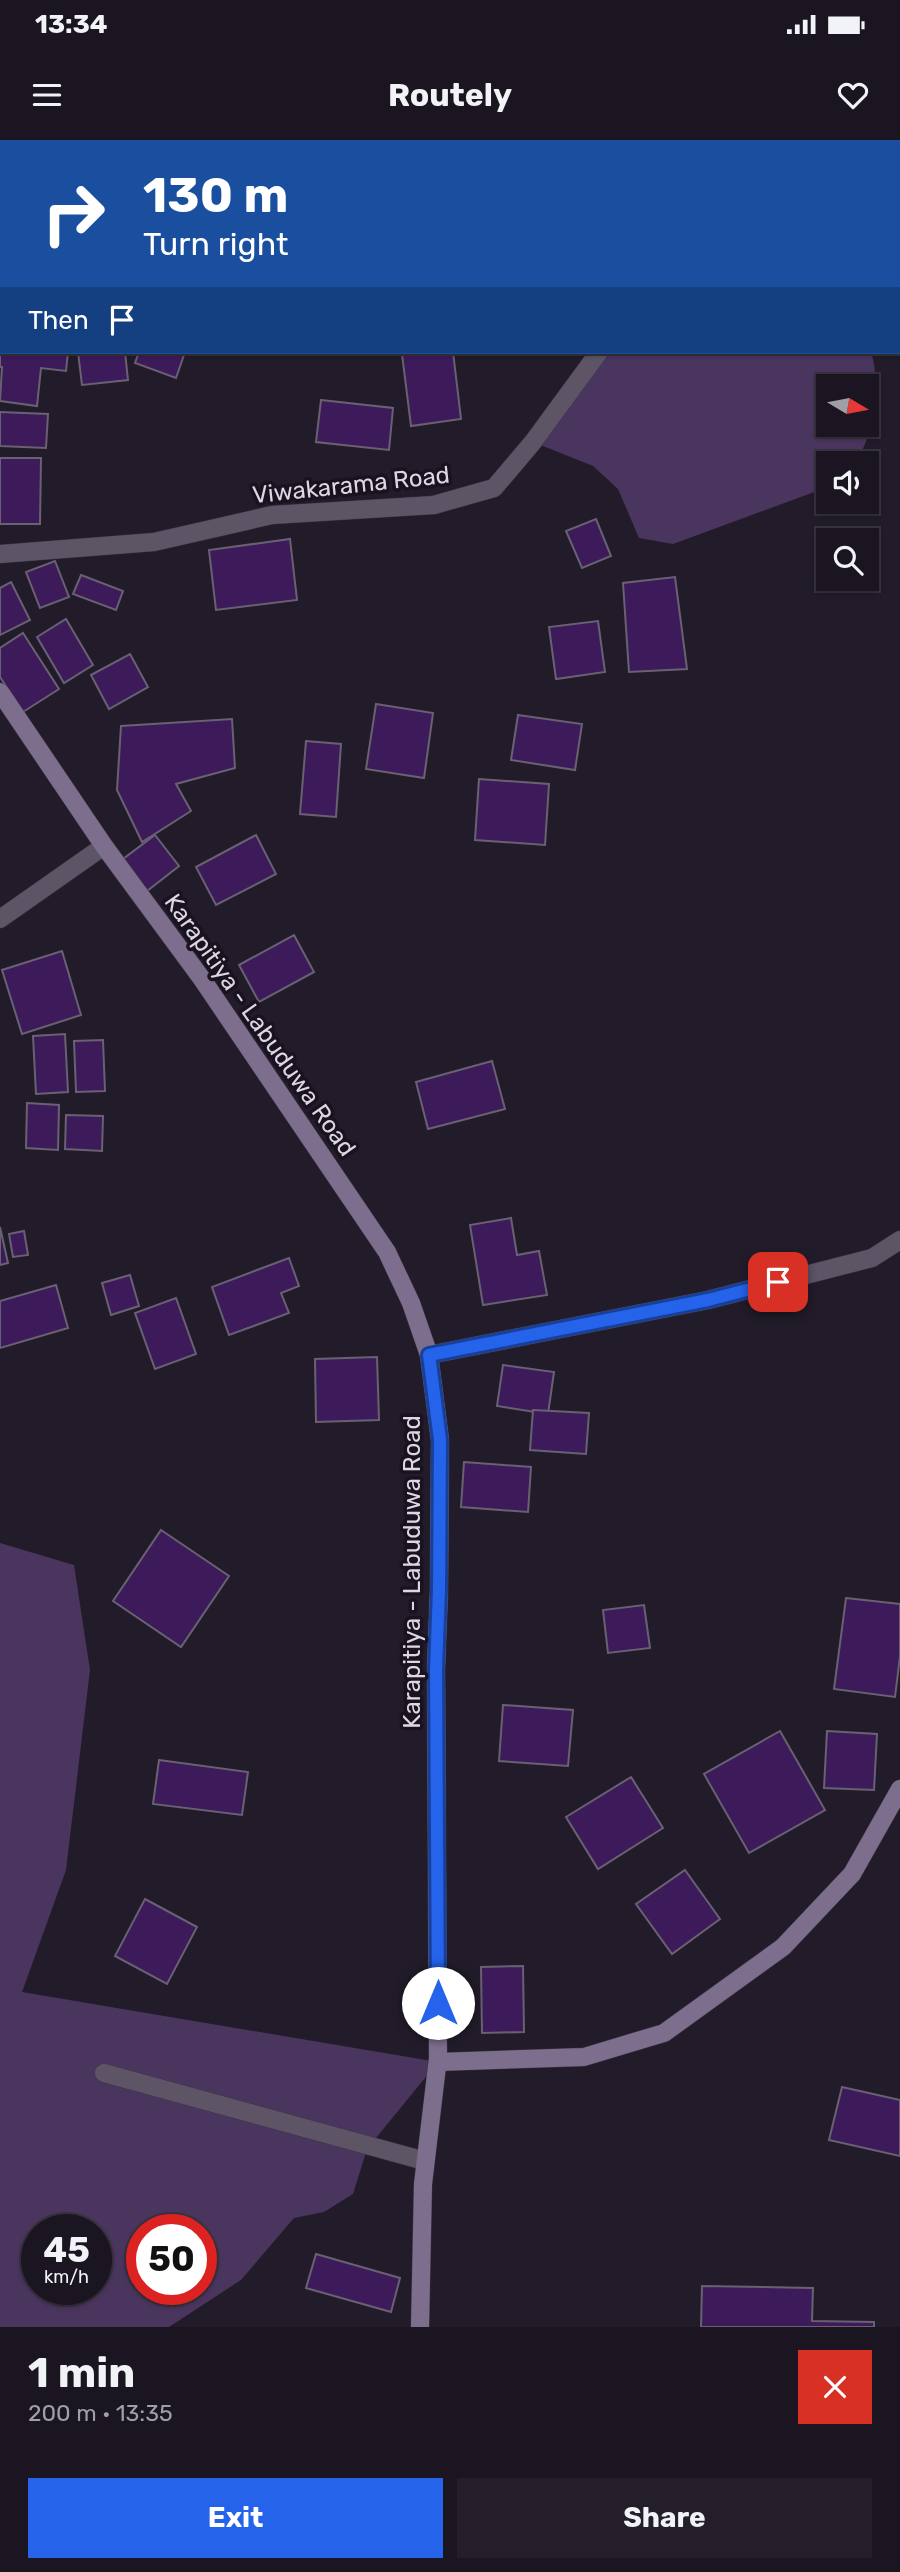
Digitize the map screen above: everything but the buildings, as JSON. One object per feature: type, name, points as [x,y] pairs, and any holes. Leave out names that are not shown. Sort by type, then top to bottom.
[{"type":"main road","name":"Karapitiya - Labuduwa Road","points":[[0,692],[104,846],[210,989],[387,1252],[411,1303],[429,1355],[440,1440],[436,1669],[438,2062],[425,2161],[420,2327]]},
{"type":"main road","points":[[438,2062],[583,2057],[664,2033],[783,1947],[852,1874],[900,1789]]},
{"type":"street","name":"Viwakarama Road","points":[[0,554],[154,542],[272,515],[434,505],[494,488],[533,442],[598,354]]},
{"type":"street","points":[[0,919],[104,846]]},
{"type":"street","points":[[429,1355],[708,1300],[872,1258],[900,1240]]},
{"type":"street","points":[[104,2073],[425,2161]]},
{"type":"shaded area","points":[[598,354],[872,354],[875,374],[816,374],[816,438],[867,438],[861,451],[816,451],[816,491],[673,544],[639,538],[618,489],[593,466],[533,442]]},
{"type":"shaded area","points":[[0,1543],[74,1565],[90,1670],[66,1870],[22,1992],[438,2062],[367,2149],[353,2194],[324,2212],[294,2218],[241,2280],[217,2296],[217,2214],[126,2214],[126,2305],[203,2305],[169,2327],[0,2327]]},
{"type":"route","points":[[438,2003],[436,1669],[440,1440],[429,1355],[708,1300],[778,1282]]}]
